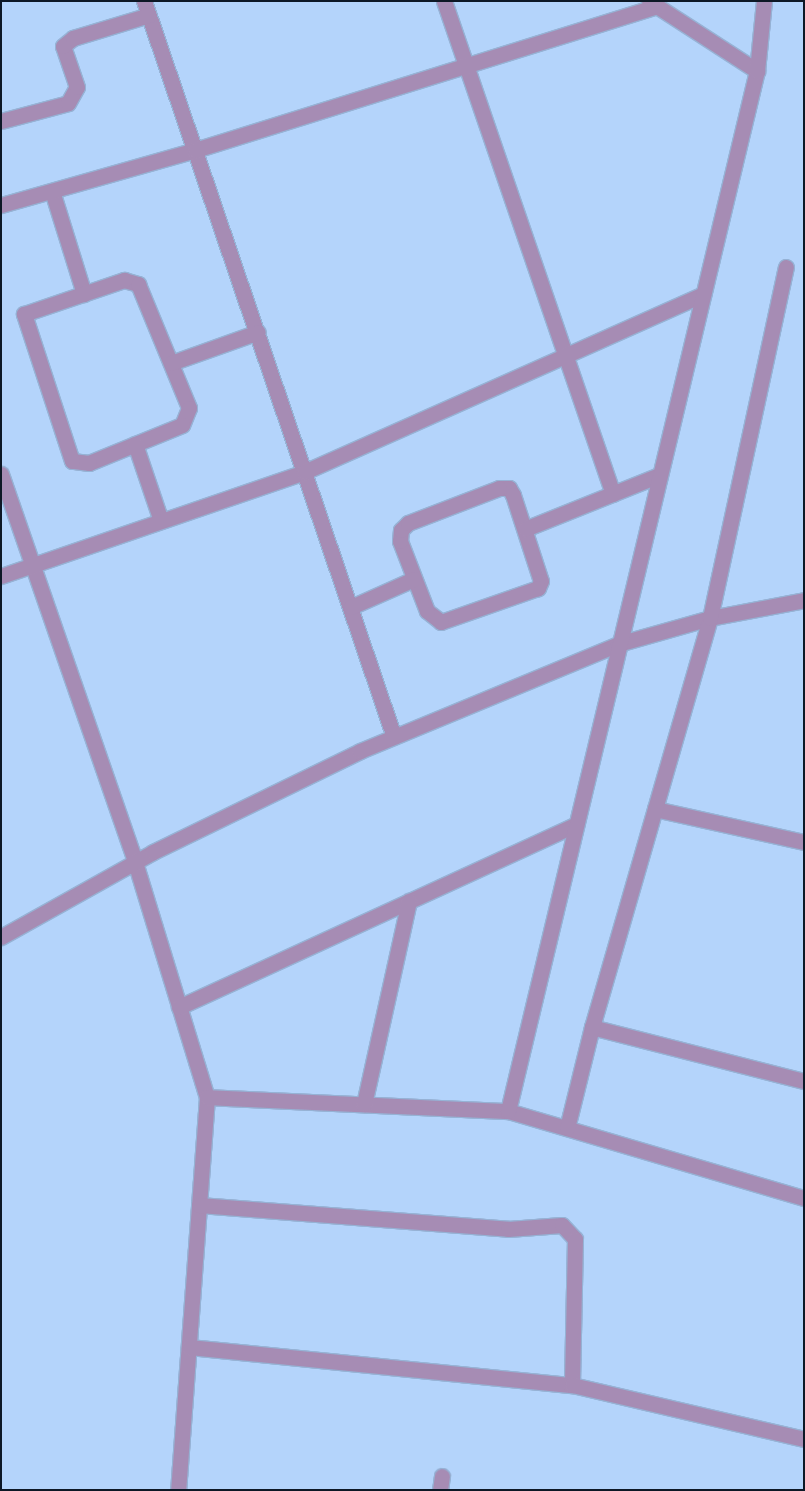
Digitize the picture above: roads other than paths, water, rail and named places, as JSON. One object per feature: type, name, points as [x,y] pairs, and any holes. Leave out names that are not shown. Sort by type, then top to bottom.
[{"type":"street","points":[[444,1],[564,356],[613,494]]},
{"type":"street","points":[[508,1111],[657,476],[757,71],[764,1]]},
{"type":"street","points":[[1,205],[195,150],[465,66],[653,4],[757,71]]},
{"type":"street","points":[[1,120],[68,103],[77,87],[64,46],[73,38],[146,8],[258,332],[394,737]]},
{"type":"street","points":[[52,191],[84,294]]},
{"type":"street","points":[[567,1128],[592,1026],[710,618],[786,266]]},
{"type":"street","points":[[124,280],[138,284],[189,408],[182,425],[89,463],[72,461],[24,314],[84,294],[124,280]]},
{"type":"street","points":[[1,576],[304,472],[703,294]]},
{"type":"street","points":[[171,363],[258,332]]},
{"type":"street","points":[[135,444],[161,521]]},
{"type":"street","points":[[1,474],[135,862],[207,1096],[178,1490]]},
{"type":"street","points":[[525,529],[657,476]]},
{"type":"street","points":[[499,488],[508,488],[539,570],[542,581],[538,588],[441,622],[427,611],[414,580],[400,540],[401,530],[408,523],[499,488]]},
{"type":"street","points":[[351,607],[414,580]]},
{"type":"street","points":[[1,937],[135,862],[394,737],[618,644],[710,618],[804,600]]},
{"type":"street","points":[[655,808],[804,842]]},
{"type":"street","points":[[179,1007],[576,824]]},
{"type":"street","points":[[364,1104],[409,901]]},
{"type":"street","points":[[592,1026],[804,1081]]},
{"type":"street","points":[[207,1096],[508,1111],[804,1198]]},
{"type":"street","points":[[199,1206],[508,1229],[562,1224],[575,1239],[572,1385]]},
{"type":"street","points":[[189,1346],[572,1385],[804,1439]]}]
